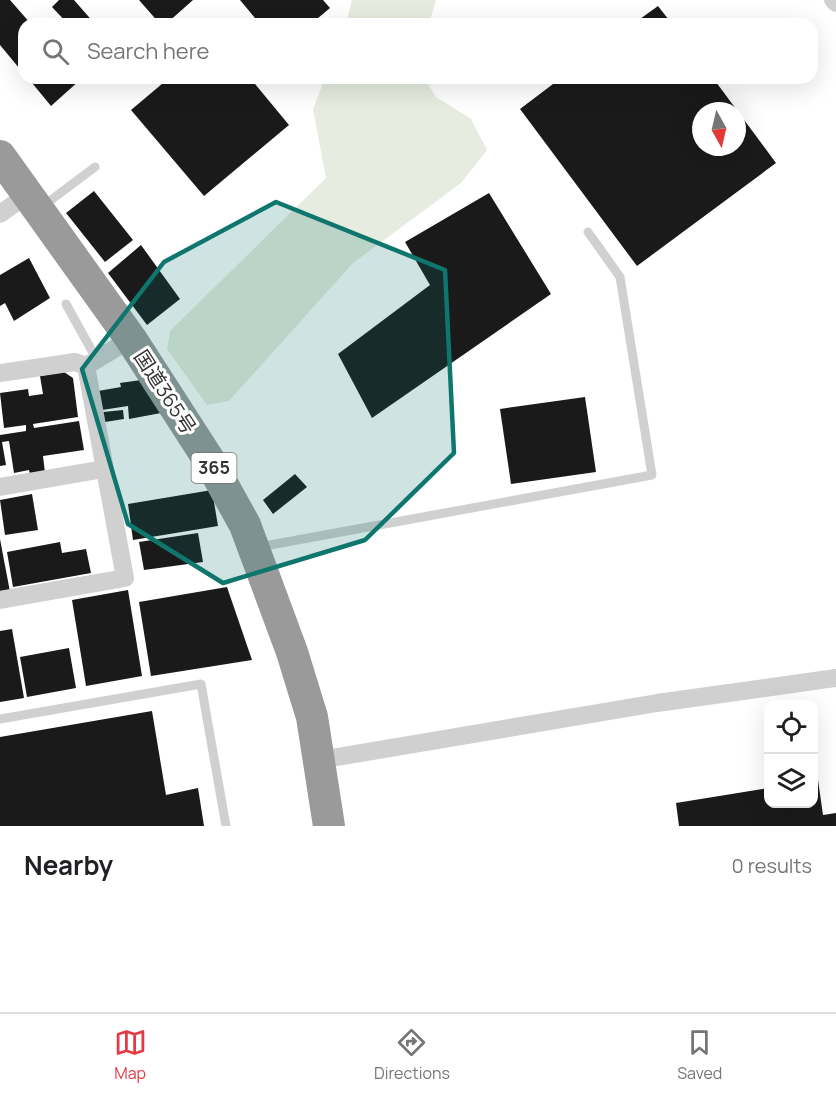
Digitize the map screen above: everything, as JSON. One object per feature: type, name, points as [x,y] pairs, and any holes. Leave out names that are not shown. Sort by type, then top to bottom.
[{"type":"highway","name":"国道365号","points":[[0,156],[131,339],[209,460],[245,525],[292,652],[312,717],[329,826]]},
{"type":"street","points":[[0,214],[33,201]]},
{"type":"street","points":[[0,373],[75,362],[92,363],[131,339]]},
{"type":"street","points":[[0,600],[125,578],[104,469],[92,363]]},
{"type":"street","points":[[0,487],[104,469]]},
{"type":"street","points":[[319,760],[657,703],[836,678]]},
{"type":"lane","points":[[33,201],[95,167]]},
{"type":"lane","points":[[254,548],[652,475],[620,277],[588,232]]},
{"type":"lane","points":[[66,304],[92,363]]},
{"type":"lane","points":[[0,719],[201,684],[226,826]]},
{"type":"highlighted area","points":[[276,202],[445,270],[454,453],[365,540],[223,583],[128,524],[82,369],[164,262]]},
{"type":"shaded area","points":[[352,0],[436,0],[431,18],[348,18]]},
{"type":"shaded area","points":[[323,84],[428,84],[436,97],[471,119],[487,150],[461,183],[353,263],[229,401],[207,405],[167,349],[170,331],[326,178],[313,109]]},
{"type":"building","points":[[0,0],[10,0],[26,18],[18,18],[18,67],[0,45]]},
{"type":"building","points":[[59,0],[74,0],[90,18],[62,18],[52,7]]},
{"type":"building","points":[[139,0],[193,0],[173,18],[155,18]]},
{"type":"building","points":[[240,0],[323,0],[330,8],[318,18],[255,18]]},
{"type":"building","points":[[658,6],[667,18],[641,18]]},
{"type":"building","points":[[33,84],[76,84],[51,106]]},
{"type":"building","points":[[162,84],[255,84],[289,125],[204,196],[131,110]]},
{"type":"building","points":[[553,84],[717,84],[731,102],[692,102],[692,156],[746,156],[746,123],[776,163],[637,266],[520,109]]},
{"type":"building","points":[[94,191],[133,240],[105,262],[66,213]]},
{"type":"building","points":[[489,193],[551,294],[372,418],[338,354],[430,285],[405,242]]},
{"type":"building","points":[[141,245],[180,299],[147,325],[108,273]]},
{"type":"building","points":[[29,258],[50,298],[14,321],[5,303],[0,306],[0,275]]},
{"type":"building","points":[[64,372],[73,378],[78,417],[33,424],[34,428],[79,421],[84,450],[43,456],[45,473],[30,475],[29,470],[14,473],[9,441],[2,442],[6,465],[0,466],[0,435],[26,431],[26,425],[4,428],[0,393],[28,389],[29,396],[43,394],[40,376]]},
{"type":"building","points":[[141,380],[161,413],[129,419],[128,406],[102,410],[98,391],[121,387],[120,383]]},
{"type":"building","points":[[585,397],[596,472],[511,484],[500,409]]},
{"type":"building","points":[[123,410],[124,419],[105,422],[103,412]]},
{"type":"building","points":[[295,474],[307,487],[273,514],[263,500]]},
{"type":"building","points":[[212,490],[218,526],[133,540],[128,504]]},
{"type":"building","points":[[32,494],[38,530],[5,535],[0,500]]},
{"type":"building","points":[[198,533],[203,562],[144,570],[139,542]]},
{"type":"building","points":[[0,539],[10,592],[0,594]]},
{"type":"building","points":[[60,542],[62,553],[86,549],[91,573],[13,587],[7,552]]},
{"type":"building","points":[[227,587],[252,660],[151,676],[139,602]]},
{"type":"building","points":[[128,590],[142,676],[86,686],[72,600]]},
{"type":"building","points":[[12,629],[24,698],[0,702],[0,631]]},
{"type":"building","points":[[69,648],[76,688],[27,697],[20,657]]},
{"type":"building","points":[[152,711],[166,795],[198,788],[204,826],[0,826],[0,737]]},
{"type":"building","points":[[818,780],[823,815],[836,813],[836,826],[679,826],[676,803],[764,789],[764,808],[818,808]]}]
